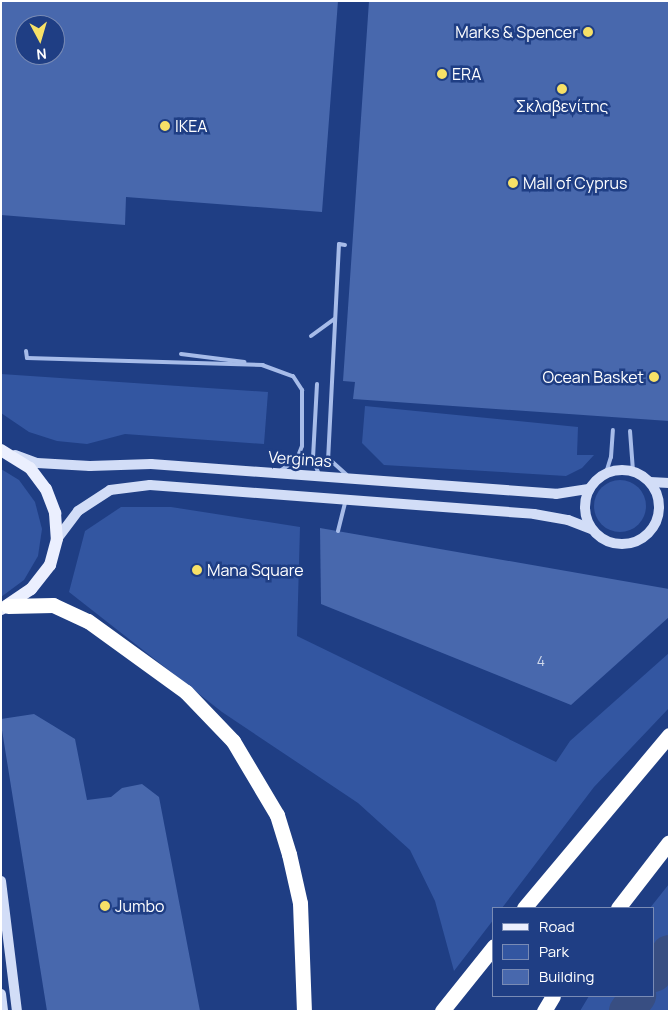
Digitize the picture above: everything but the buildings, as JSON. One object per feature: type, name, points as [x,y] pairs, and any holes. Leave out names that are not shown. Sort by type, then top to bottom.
[{"type":"highway","points":[[5,608],[53,605],[88,621],[186,692],[233,740],[277,815],[289,854],[300,903],[304,1011]]},
{"type":"highway","points":[[525,907],[669,735]]},
{"type":"highway","points":[[619,907],[669,842]]},
{"type":"highway","points":[[442,1011],[492,948]]},
{"type":"highway","points":[[544,1011],[552,997]]},
{"type":"main road","points":[[5,451],[30,468],[46,489],[55,513],[57,538],[50,565],[31,590],[5,608]]},
{"type":"street","name":"Verginas","points":[[5,451],[46,463],[90,466],[151,464],[556,494],[588,489]]},
{"type":"street","points":[[633,471],[650,482],[657,494],[659,509],[656,522],[647,535],[633,543],[618,545],[602,540],[591,529],[585,516],[584,502],[588,489],[606,473],[633,471]]},
{"type":"street","points":[[650,482],[669,483]]},
{"type":"street","points":[[57,538],[78,510],[110,490],[150,484],[534,514],[568,520],[591,529]]},
{"type":"street","points":[[656,522],[669,516]]},
{"type":"street","points":[[1,881],[17,1011]]},
{"type":"street","points":[[1,994],[3,1011]]},
{"type":"lane","points":[[345,244],[339,244],[333,327],[328,458],[343,474],[358,479]]},
{"type":"lane","points":[[311,336],[334,319]]},
{"type":"lane","points":[[26,351],[27,358],[263,365]]},
{"type":"lane","points":[[182,354],[263,365],[293,376],[302,390],[302,446],[297,459],[278,473]]},
{"type":"lane","points":[[317,384],[313,459],[320,476]]},
{"type":"lane","points":[[606,473],[611,457],[613,430]]},
{"type":"lane","points":[[630,431],[633,471]]},
{"type":"lane","points":[[338,532],[346,498]]},
{"type":"green space","points":[[1,374],[268,392],[264,444],[125,434],[87,444],[57,441],[29,432],[1,413]]},
{"type":"green space","points":[[365,406],[578,427],[577,455],[594,455],[582,468],[566,476],[384,465],[362,443]]},
{"type":"green space","points":[[1,469],[19,480],[35,502],[42,529],[38,556],[24,580],[1,597]]},
{"type":"green space","points":[[615,480],[625,480],[639,487],[646,501],[646,511],[639,525],[625,532],[615,532],[605,528],[598,521],[594,511],[594,501],[598,491],[605,484]]},
{"type":"green space","points":[[121,507],[171,507],[300,527],[297,636],[556,762],[570,741],[669,653],[669,708],[594,787],[503,907],[492,907],[492,922],[454,971],[435,901],[410,850],[358,803],[222,712],[69,592],[85,531]]},
{"type":"green space","points":[[669,884],[669,1011],[580,1011],[588,997],[655,997],[655,907],[651,907]]},
{"type":"waterway","points":[[655,973],[669,953]]},
{"type":"waterway","points":[[627,1011],[637,997]]},
{"type":"place","name":"Marks & Spencer","points":[[588,32]]},
{"type":"place","name":"ERA","points":[[442,74]]},
{"type":"place","name":"Σκλαβενίτης","points":[[562,89]]},
{"type":"place","name":"IKEA","points":[[165,126]]},
{"type":"place","name":"Mall of Cyprus","points":[[513,183]]},
{"type":"place","name":"Ocean Basket","points":[[654,377]]},
{"type":"place","name":"Mana Square","points":[[197,570]]},
{"type":"place","name":"Jumbo","points":[[105,906]]}]
